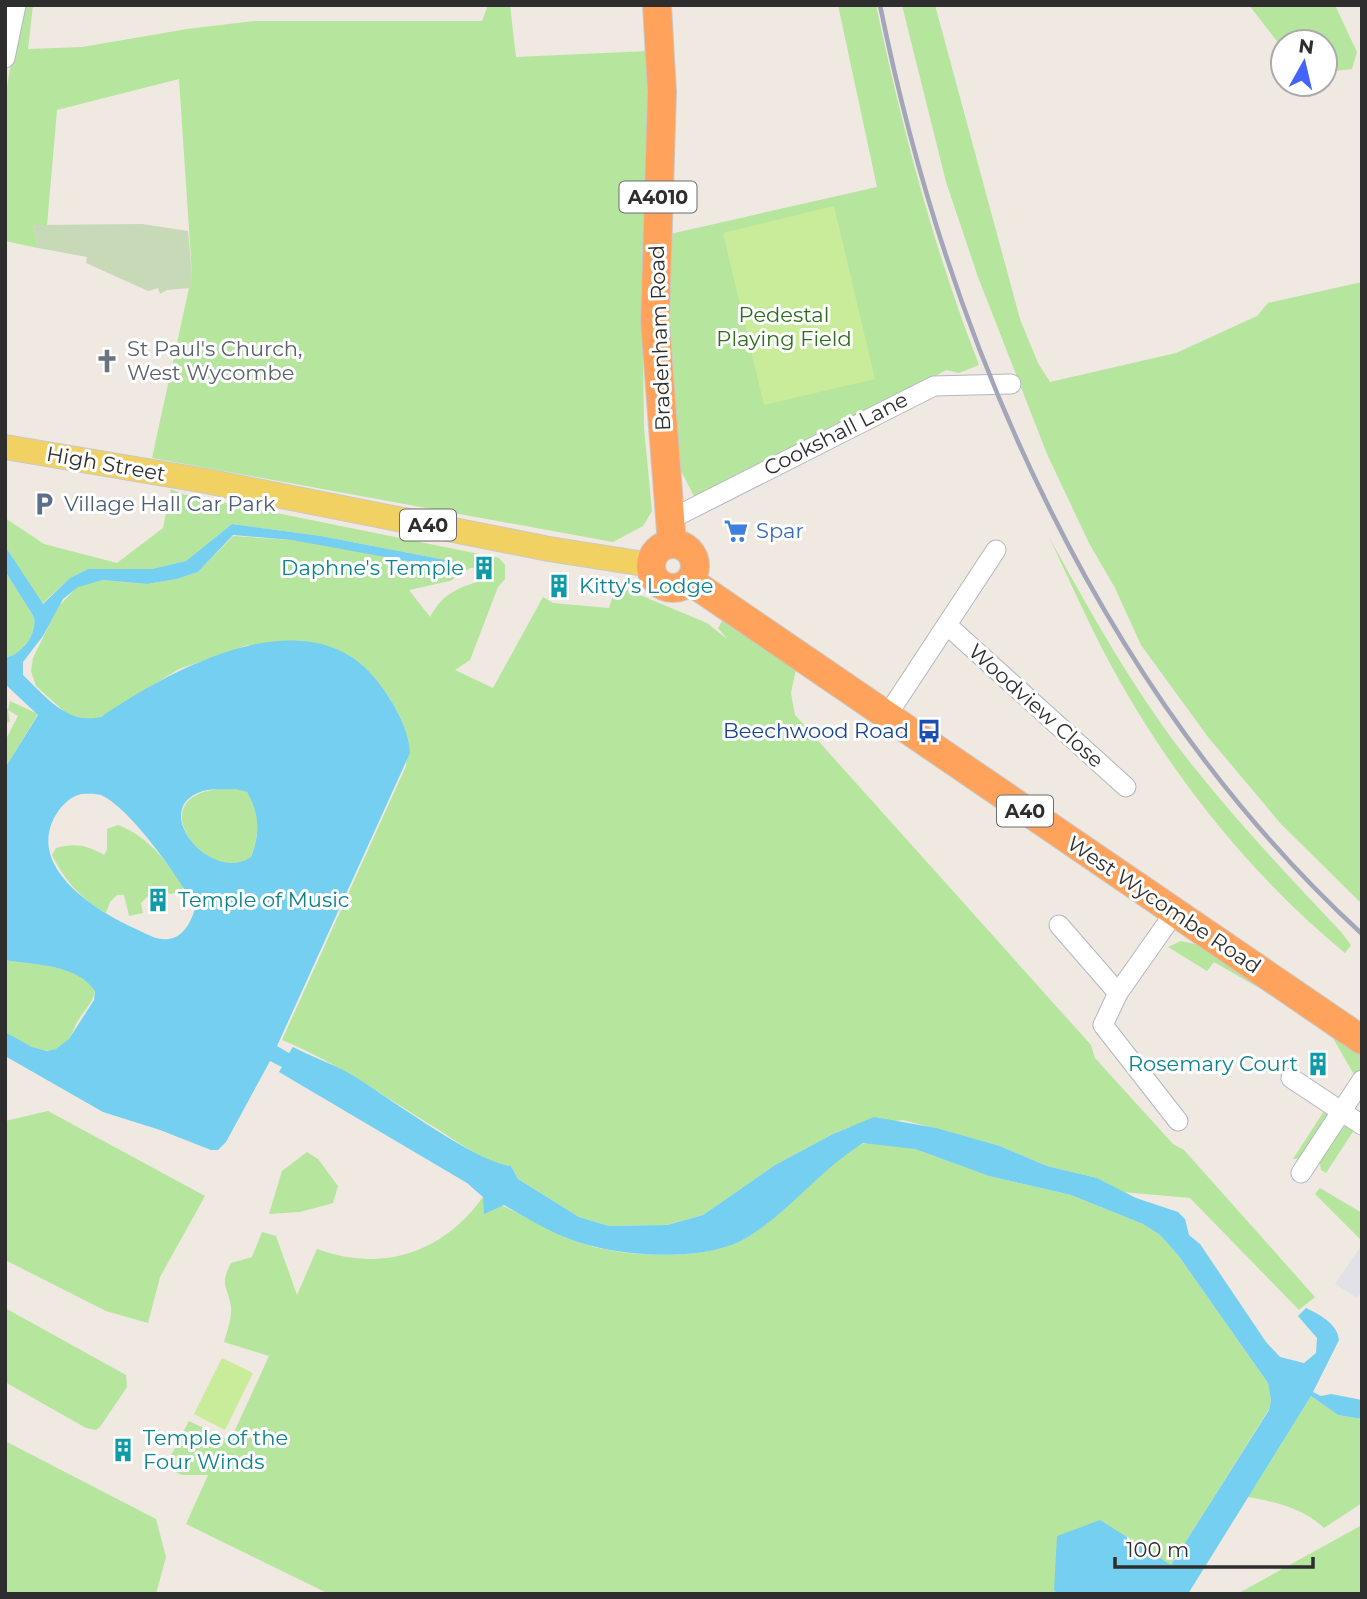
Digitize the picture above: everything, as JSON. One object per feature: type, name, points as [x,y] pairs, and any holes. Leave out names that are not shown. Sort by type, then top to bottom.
[{"type":"highway","name":"Bradenham Road","points":[[657,5],[662,92],[655,322],[671,532]]},
{"type":"highway","points":[[671,532],[691,553],[695,569],[690,581],[676,589],[667,588],[653,578],[651,565],[671,532]]},
{"type":"highway","name":"West Wycombe Road","points":[[690,581],[1362,1040]]},
{"type":"main road","name":"High Street","points":[[5,447],[206,481],[550,550],[651,565]]},
{"type":"street","points":[[5,58],[16,5]]},
{"type":"street","name":"Cookshall Lane","points":[[671,532],[934,386],[1011,384]]},
{"type":"street","points":[[886,717],[996,551]]},
{"type":"street","name":"Woodview Close","points":[[947,625],[1126,787]]},
{"type":"street","points":[[1175,912],[1118,993],[1103,1025],[1178,1121]]},
{"type":"street","points":[[1059,925],[1118,993]]},
{"type":"street","points":[[1291,1078],[1362,1125]]},
{"type":"street","points":[[1301,1173],[1362,1080]]},
{"type":"shaded area","points":[[1362,1244],[1362,1291],[1357,1298],[1335,1284]]},
{"type":"green space","points":[[21,5],[33,5],[28,49],[82,47],[187,29],[254,21],[482,21],[488,5],[510,5],[516,57],[648,51],[651,138],[642,291],[644,428],[652,511],[643,526],[613,542],[152,458],[192,274],[179,79],[57,110],[47,225],[33,225],[38,248],[5,241],[5,98]]},
{"type":"green space","name":"Pedestal Playing Field","points":[[838,5],[876,5],[920,188],[979,365],[959,373],[946,370],[868,415],[695,498],[679,467],[668,321],[670,234],[877,187]]},
{"type":"green space","points":[[902,5],[935,5],[1020,319],[1038,363],[1050,382],[1176,353],[1257,316],[1268,303],[1362,282],[1362,904],[1281,824],[1208,737],[1141,645],[1047,454],[978,277],[946,182]]},
{"type":"green space","points":[[1249,5],[1335,5],[1357,52],[1352,69],[1339,70],[1339,28],[1269,28],[1269,31]]},
{"type":"green space","points":[[834,206],[875,379],[764,405],[723,233]]},
{"type":"green space","points":[[142,224],[188,231],[192,274],[190,288],[167,290],[160,294],[158,288],[148,291],[86,263],[87,257],[38,248],[33,225]]},
{"type":"green space","points":[[171,489],[182,494],[499,558],[505,565],[505,579],[498,587],[470,660],[455,670],[493,688],[543,597],[553,603],[609,608],[616,585],[707,623],[727,639],[718,628],[722,621],[796,669],[791,693],[795,715],[1091,1045],[1095,1058],[1173,1144],[1184,1150],[1315,1297],[1299,1310],[1190,1198],[1123,1192],[1097,1178],[1047,1166],[1000,1146],[903,1120],[849,1127],[833,1134],[775,1165],[703,1215],[666,1225],[609,1226],[579,1217],[518,1179],[511,1166],[491,1161],[461,1145],[341,1069],[282,1040],[406,766],[407,745],[404,728],[387,694],[248,645],[179,669],[101,717],[91,719],[68,715],[36,686],[31,671],[33,658],[58,607],[78,586],[103,580],[147,584],[177,579],[198,572],[233,536],[292,540],[456,562],[321,536],[232,524],[186,561],[152,569],[88,569],[70,578],[42,604],[5,546],[5,518],[44,544],[117,563],[163,528]],"holes":[[[470,568],[493,568],[492,576],[449,594],[430,617],[409,590],[450,581]]]},
{"type":"green space","points":[[1049,537],[1116,654],[1172,739],[1247,831],[1342,933],[1351,945],[1345,953],[1309,922],[1242,853],[1182,778],[1129,698]]},
{"type":"green space","points":[[5,571],[34,617],[34,624],[27,643],[5,658]]},
{"type":"green space","points":[[10,701],[38,714],[5,768],[5,741],[18,716],[8,710],[10,722],[5,723],[5,707],[8,709]]},
{"type":"green space","points":[[242,789],[254,802],[257,811],[256,840],[251,857],[232,863],[214,859],[197,848],[186,832],[182,816],[188,801],[207,791]]},
{"type":"green space","points":[[118,825],[139,836],[156,850],[184,886],[181,892],[170,894],[158,886],[141,903],[143,913],[129,916],[124,895],[117,895],[110,902],[106,913],[89,902],[75,888],[52,855],[56,848],[81,846],[104,855],[107,850],[107,829]]},
{"type":"green space","points":[[1181,941],[1199,945],[1351,1041],[1362,1052],[1362,1071],[1356,1078],[1330,1033],[1316,1025],[1318,1022],[1214,962],[1207,971],[1168,947]]},
{"type":"green space","points":[[5,960],[66,970],[87,981],[95,990],[70,1038],[59,1048],[35,1048],[5,1032]]},
{"type":"green space","points":[[1326,1108],[1331,1112],[1304,1158],[1293,1159]]},
{"type":"green space","points":[[48,1111],[205,1196],[160,1277],[148,1323],[106,1311],[5,1260],[5,1121]]},
{"type":"green space","points":[[1345,1126],[1356,1127],[1326,1173],[1321,1170],[1319,1158]]},
{"type":"green space","points":[[874,1142],[915,1149],[989,1176],[1071,1195],[1143,1224],[1160,1235],[1178,1255],[1268,1383],[1271,1400],[1269,1409],[1171,1565],[1054,1590],[1057,1594],[329,1594],[186,1524],[208,1475],[182,1475],[165,1467],[189,1421],[230,1441],[269,1356],[224,1342],[231,1311],[225,1286],[227,1271],[231,1263],[252,1257],[262,1232],[276,1236],[297,1295],[317,1249],[365,1259],[388,1258],[409,1253],[449,1232],[483,1197],[588,1245],[634,1254],[709,1251],[748,1237],[778,1214],[845,1153]]},
{"type":"green space","points":[[307,1152],[318,1159],[338,1186],[333,1203],[300,1212],[269,1214],[282,1171]]},
{"type":"green space","points":[[1320,1188],[1362,1213],[1362,1241],[1315,1194]]},
{"type":"green space","points":[[5,1308],[126,1375],[127,1387],[100,1427],[96,1430],[86,1428],[5,1382]]},
{"type":"green space","points":[[222,1358],[253,1373],[225,1430],[194,1414]]},
{"type":"green space","points":[[1311,1396],[1338,1415],[1362,1419],[1362,1503],[1324,1528],[1298,1511],[1248,1497]]},
{"type":"green space","points":[[5,1441],[156,1519],[166,1557],[156,1594],[5,1594]]},
{"type":"green space","points":[[1362,1525],[1362,1594],[1237,1594]]},
{"type":"water","points":[[232,524],[321,536],[456,562],[457,570],[292,540],[233,535],[198,572],[147,584],[103,580],[78,587],[63,599],[43,636],[23,662],[23,675],[48,700],[78,717],[101,717],[130,698],[202,661],[241,648],[279,641],[316,643],[349,656],[378,682],[389,698],[403,724],[410,753],[277,1046],[289,1053],[293,1047],[347,1072],[475,1153],[511,1166],[518,1179],[579,1217],[609,1226],[667,1225],[703,1215],[775,1165],[833,1134],[874,1117],[936,1128],[1000,1146],[1047,1166],[1097,1178],[1136,1198],[1178,1212],[1185,1219],[1189,1235],[1200,1244],[1266,1342],[1280,1357],[1304,1363],[1316,1353],[1317,1338],[1298,1316],[1306,1308],[1327,1320],[1338,1334],[1339,1340],[1313,1392],[1321,1396],[1331,1394],[1362,1400],[1362,1419],[1338,1415],[1311,1396],[1188,1594],[1057,1594],[1054,1590],[1057,1536],[1100,1520],[1171,1565],[1269,1410],[1271,1400],[1268,1383],[1178,1255],[1160,1235],[1143,1224],[1071,1195],[989,1176],[915,1149],[863,1143],[833,1165],[763,1227],[730,1245],[687,1254],[615,1251],[566,1238],[504,1205],[484,1214],[483,1197],[467,1183],[279,1072],[282,1067],[270,1061],[226,1142],[218,1150],[211,1150],[103,1112],[5,1056],[5,1032],[32,1047],[47,1051],[56,1049],[69,1039],[94,1000],[95,991],[77,975],[66,971],[5,960],[5,768],[38,715],[5,684],[5,658],[27,643],[33,630],[34,617],[5,571],[5,546],[43,604],[70,578],[88,569],[152,569],[186,561]],"holes":[[[236,789],[247,792],[257,824],[251,857],[235,863],[219,861],[203,853],[191,841],[183,827],[181,812],[187,800],[203,791]],[[81,794],[101,795],[127,815],[179,880],[195,908],[189,923],[179,935],[160,939],[119,920],[86,899],[70,886],[58,871],[50,854],[48,837],[59,810],[73,797]]]},
{"type":"railway","points":[[880,5],[910,133],[948,261],[994,386],[1049,508],[1113,625],[1187,736],[1269,839],[1362,934]]},
{"type":"place","name":"St Paul's Church, West Wycombe","points":[[107,361]]},
{"type":"place","name":"Village Hall Car Park","points":[[44,504]]},
{"type":"place","name":"Spar","points":[[736,531]]},
{"type":"place","name":"Daphne's Temple","points":[[484,568]]},
{"type":"place","name":"Kitty's Lodge","points":[[559,586]]},
{"type":"place","name":"Beechwood Road","points":[[929,731]]},
{"type":"place","name":"Temple of Music","points":[[158,900]]},
{"type":"place","name":"Rosemary Court","points":[[1318,1064]]},
{"type":"place","name":"Temple of the Four Winds","points":[[123,1450]]}]
